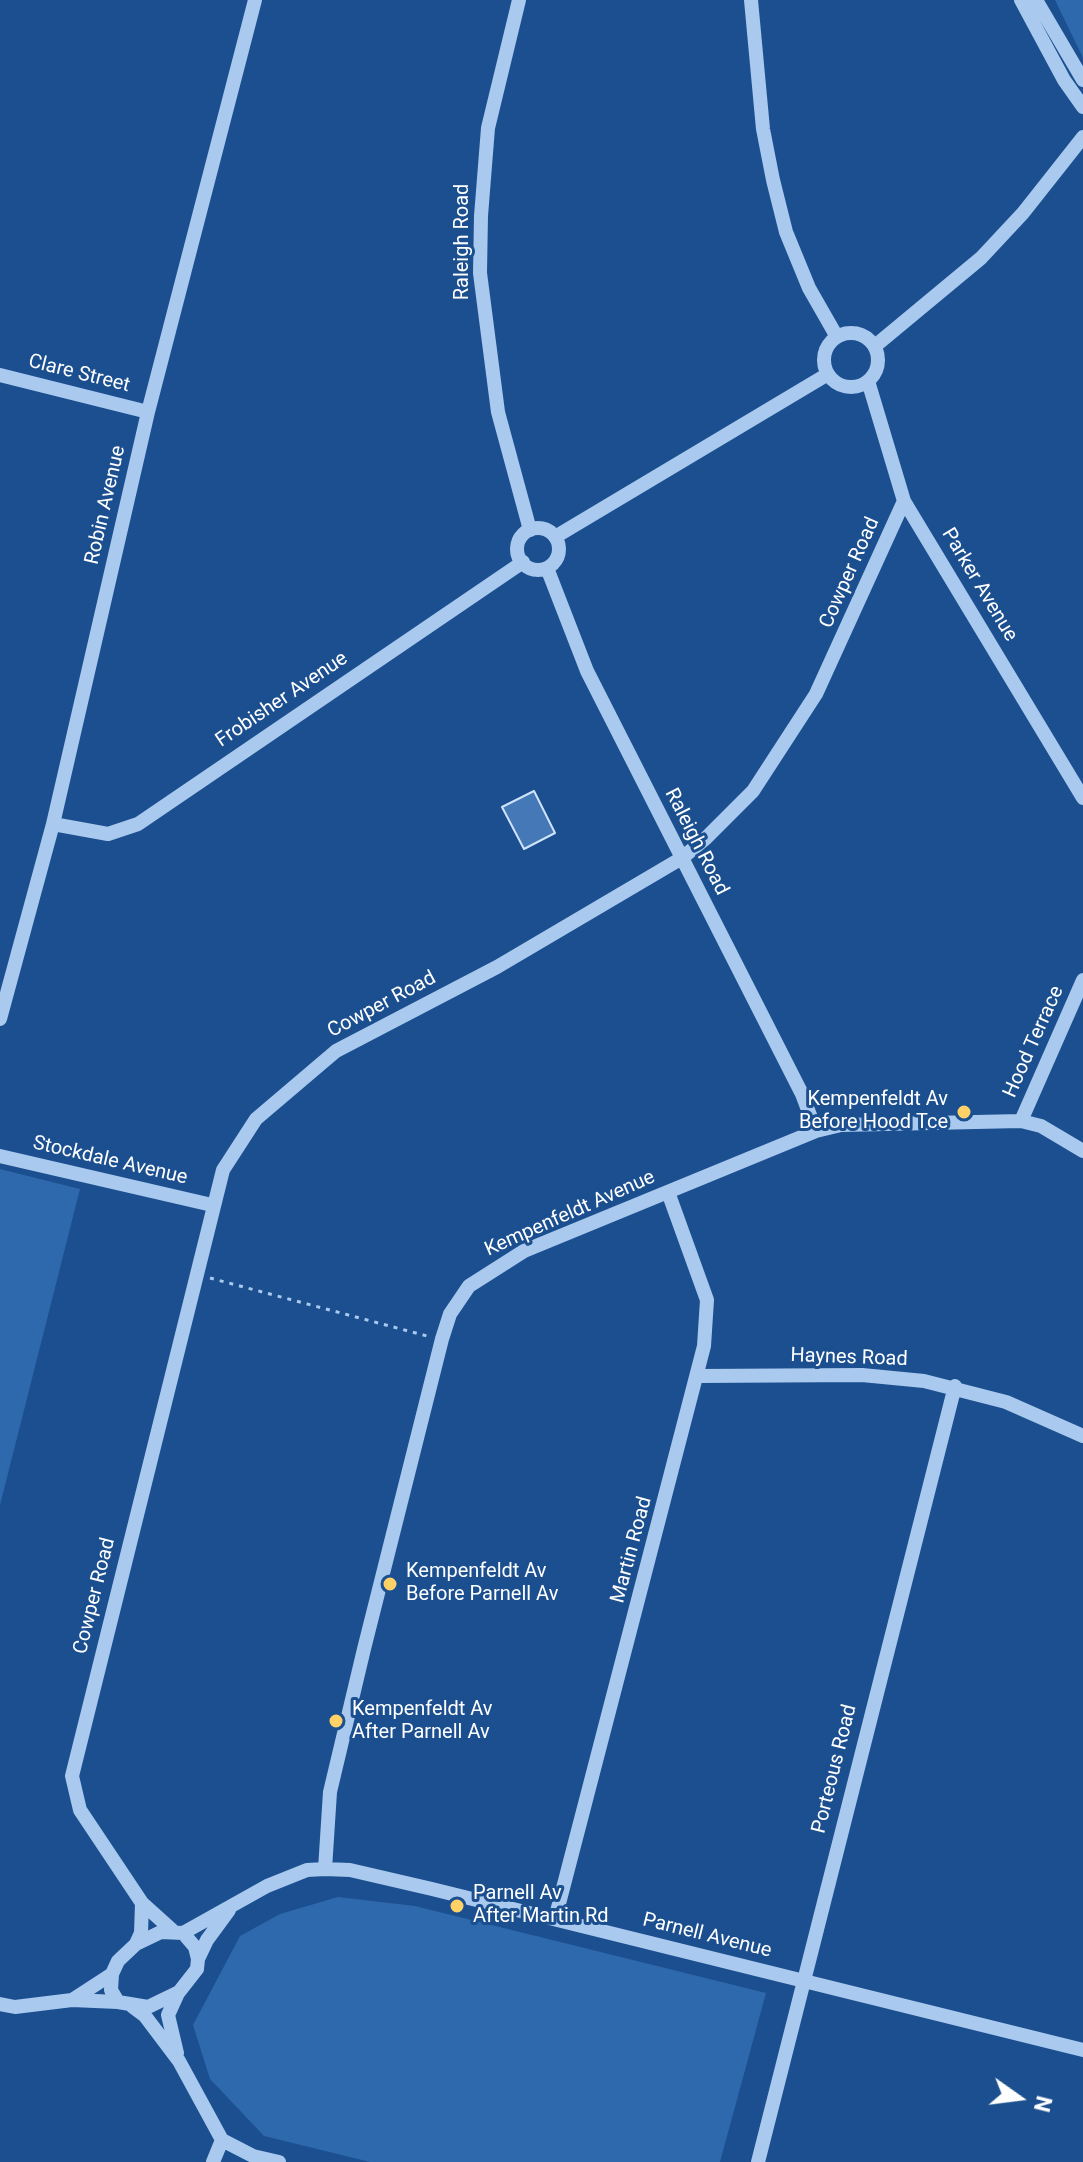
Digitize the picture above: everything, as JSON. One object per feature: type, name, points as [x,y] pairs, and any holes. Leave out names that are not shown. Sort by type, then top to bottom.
[{"type":"street","name":"Robin Avenue","points":[[0,1019],[2,1001],[53,824],[148,412],[255,0]]},
{"type":"street","name":"Raleigh Road","points":[[519,0],[488,128],[480,273],[498,412],[530,530]]},
{"type":"street","points":[[751,0],[763,129],[786,232],[809,288],[837,337]]},
{"type":"street","points":[[1021,0],[1064,80],[1083,107]]},
{"type":"street","points":[[1036,0],[1083,80]]},
{"type":"street","points":[[875,346],[981,258],[1023,213],[1083,137]]},
{"type":"street","points":[[855,333],[875,346],[878,364],[868,381],[850,387],[841,385],[828,374],[824,356],[837,337],[855,333]]},
{"type":"street","points":[[555,537],[828,374]]},
{"type":"street","name":"Clare Street","points":[[0,375],[148,412]]},
{"type":"street","name":"Parker Avenue","points":[[868,381],[904,501],[1083,798]]},
{"type":"street","name":"Cowper Road","points":[[177,1932],[142,1903],[80,1810],[72,1776],[223,1170],[256,1119],[336,1051],[497,967],[682,858],[753,791],[816,694],[904,501]]},
{"type":"street","points":[[544,529],[555,537],[558,555],[547,568],[534,569],[523,562],[518,544],[530,530],[544,529]]},
{"type":"street","name":"Frobisher Avenue","points":[[53,824],[108,834],[138,824],[523,562]]},
{"type":"street","name":"Raleigh Road","points":[[547,568],[587,671],[802,1094],[816,1131]]},
{"type":"street","name":"Hood Terrace","points":[[1021,1121],[1083,980]]},
{"type":"street","name":"Kempenfeldt Avenue","points":[[325,1869],[326,1816],[337,1757],[442,1339],[458,1299],[483,1274],[524,1251],[816,1131],[863,1122],[1021,1121],[1041,1126],[1083,1151]]},
{"type":"street","name":"Stockdale Avenue","points":[[0,1156],[212,1205]]},
{"type":"street","name":"Martin Road","points":[[555,1919],[699,1376],[707,1300],[668,1192]]},
{"type":"street","name":"Haynes Road","points":[[699,1376],[892,1376],[955,1386],[1006,1402],[1083,1436]]},
{"type":"street","name":"Porteous Road","points":[[758,2162],[955,1386]]},
{"type":"street","name":"Parnell Avenue","points":[[136,1944],[151,1935],[177,1932],[290,1876],[325,1869],[376,1876],[1083,2050]]},
{"type":"street","points":[[72,2000],[112,1974],[136,1944],[141,1933],[142,1903]]},
{"type":"street","name":"Parnell Avenue","points":[[179,2061],[168,2015],[179,1992],[197,1969],[207,1940],[232,1907]]},
{"type":"street","points":[[177,1932],[195,1947],[198,1959]]},
{"type":"street","points":[[112,1974],[111,1990],[118,2002]]},
{"type":"street","points":[[133,2007],[159,2004],[179,1992]]},
{"type":"street","points":[[0,2004],[43,2006],[72,2000],[118,2002],[133,2007],[145,2016],[179,2061],[222,2140],[253,2156],[279,2162]]},
{"type":"street","points":[[213,2162],[222,2140]]},
{"type":"path","points":[[195,1274],[442,1339]]},
{"type":"shaded area","points":[[1055,0],[1083,0],[1083,58]]},
{"type":"shaded area","points":[[0,1169],[80,1189],[0,1505]]},
{"type":"shaded area","points":[[338,1897],[415,1906],[766,1993],[720,2162],[370,2162],[264,2136],[210,2079],[193,2025],[240,1936],[280,1914]]},
{"type":"building","points":[[534,791],[555,833],[524,849],[502,807]]},
{"type":"place","name":"Kempenfeldt Av Before Hood Tce","points":[[964,1112]]},
{"type":"place","name":"Kempenfeldt Av Before Parnell Av","points":[[390,1584]]},
{"type":"place","name":"Kempenfeldt Av After Parnell Av","points":[[336,1721]]},
{"type":"place","name":"Parnell Av After Martin Rd","points":[[457,1906]]}]
